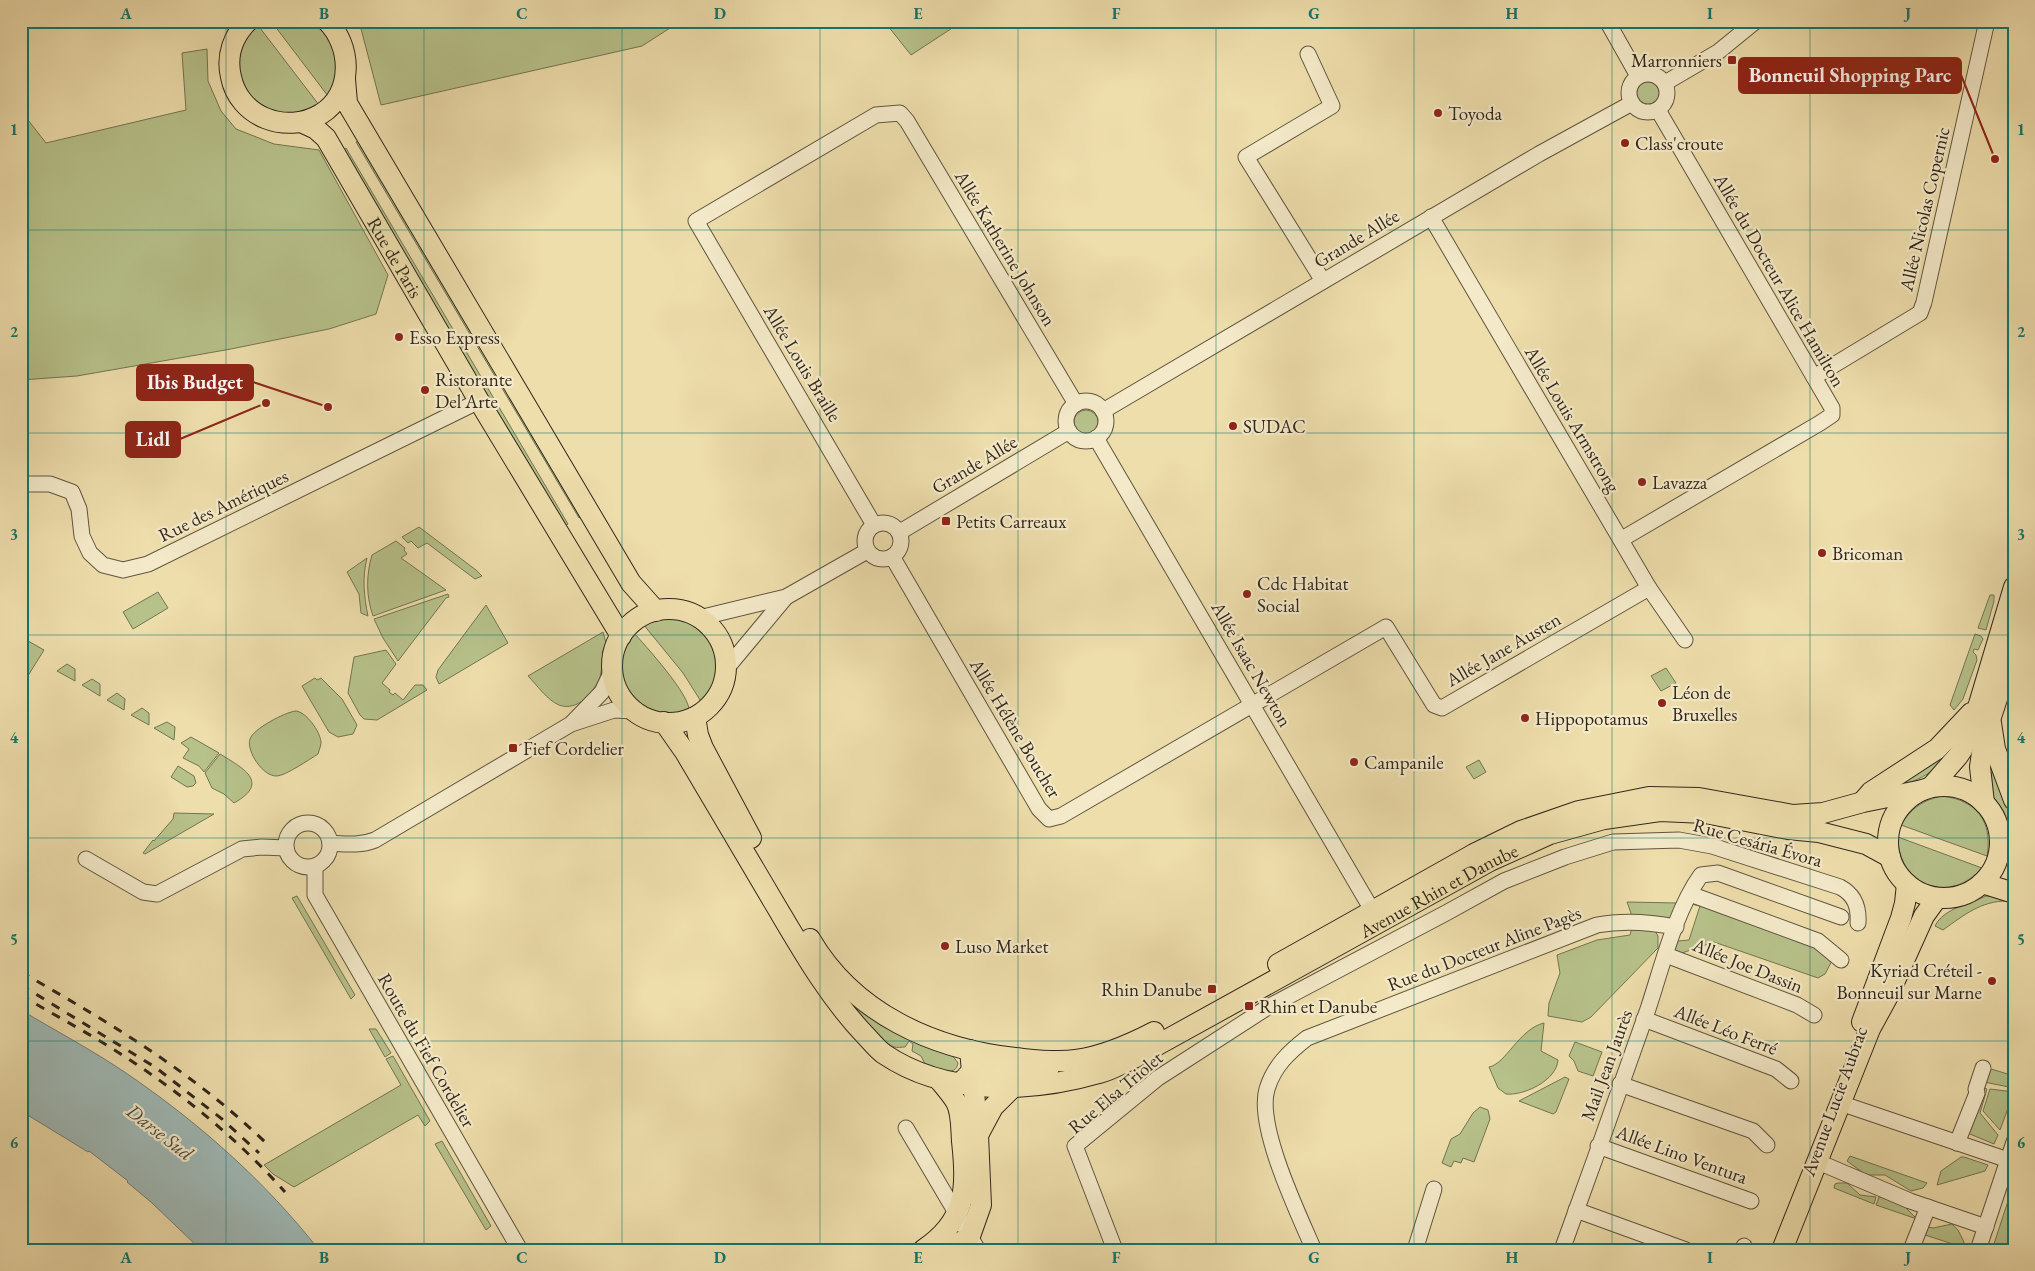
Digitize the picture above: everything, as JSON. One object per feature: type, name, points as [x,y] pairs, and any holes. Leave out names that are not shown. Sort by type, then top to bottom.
[{"type":"main road","name":"Rue de Paris","points":[[327,21],[340,37],[344,48],[347,64],[345,79],[347,103],[631,583],[656,611]]},
{"type":"main road","points":[[236,26],[230,52],[229,68],[233,85],[241,100],[253,112],[268,120],[284,123],[301,122],[320,114],[328,108],[339,94],[345,79]]},
{"type":"main road","name":"Rue de Paris","points":[[301,122],[316,128],[326,138],[455,357],[479,402],[621,636]]},
{"type":"main road","points":[[1932,784],[1962,789],[1973,794],[1993,814],[2007,845],[1995,866],[1982,883],[1969,892],[1953,898],[1937,898],[1926,895],[1907,884],[1900,877],[1890,857],[1888,837],[1892,820],[1902,805],[1911,796],[1932,784],[1958,756],[1979,704],[2014,587]]},
{"type":"main road","points":[[673,609],[699,618],[714,631],[724,652],[726,668],[721,691],[713,704],[695,717],[678,722],[664,722],[646,718],[634,711],[623,699],[615,685],[612,671],[614,650],[621,636],[634,622],[656,611],[673,609]]},
{"type":"main road","points":[[1984,803],[1980,760],[1984,738],[2014,646]]},
{"type":"main road","points":[[1863,802],[1871,792],[1937,749],[1979,704]]},
{"type":"main road","points":[[695,717],[701,744],[745,827],[816,949],[840,980],[872,1008],[896,1023],[929,1039],[999,1056],[1037,1060],[1075,1060]]},
{"type":"main road","points":[[1990,721],[1996,749],[2014,800]]},
{"type":"main road","points":[[664,722],[685,752],[825,987],[855,1025],[883,1054],[940,1080],[968,1080]]},
{"type":"main road","name":"Avenue Rhin et Danube","points":[[1075,1060],[1107,1053],[1131,1044],[1490,846],[1521,831],[1579,812],[1649,797],[1699,798],[1793,816],[1822,813],[1932,784]]},
{"type":"main road","name":"Avenue Rhin et Danube","points":[[968,1080],[1012,1088],[1060,1083],[1101,1073],[1134,1058],[1490,861],[1550,834],[1604,819],[1660,811],[1705,813],[1836,836],[1866,844],[1890,857]]},
{"type":"main road","points":[[1982,883],[2014,894]]},
{"type":"main road","name":"Avenue Lucie Aubrac","points":[[1782,1250],[1799,1204],[1818,1139],[1898,926],[1905,903],[1907,884]]},
{"type":"main road","name":"Avenue Lucie Aubrac","points":[[1799,1204],[1818,1162],[1870,1029],[1888,996],[1924,916],[1937,898]]},
{"type":"main road","points":[[949,1250],[974,1243],[981,1205],[978,1135],[968,1080],[970,1050]]},
{"type":"main road","points":[[956,1103],[968,1080],[983,1069],[1045,1072],[1075,1060]]},
{"type":"main road","points":[[924,1250],[946,1232],[957,1216],[963,1196],[965,1174],[960,1116],[956,1103],[940,1080]]},
{"type":"main road","points":[[978,1135],[993,1107],[1012,1088]]},
{"type":"street","points":[[1607,21],[1638,76]]},
{"type":"street","points":[[1665,83],[1718,52],[1756,21]]},
{"type":"street","name":"Allée Nicolas Copernic","points":[[1814,377],[1920,312],[1924,302],[1988,21]]},
{"type":"street","points":[[1308,54],[1332,106],[1246,157],[1323,281]]},
{"type":"street","points":[[1653,74],[1665,83],[1667,98],[1664,105],[1658,110],[1644,112],[1637,109],[1632,103],[1629,96],[1630,88],[1638,76],[1653,74]]},
{"type":"street","name":"Grande Allée","points":[[1103,411],[1539,154],[1632,103]]},
{"type":"street","name":"Allée du Docteur Alice Hamilton","points":[[1622,539],[1832,415],[1832,408],[1774,313],[1658,110]]},
{"type":"street","name":"Allée Louis Braille","points":[[874,525],[696,221],[876,116],[900,113]]},
{"type":"street","name":"Allée Katherine Johnson","points":[[900,113],[907,121],[1076,404]]},
{"type":"street","name":"Allée Louis Armstrong","points":[[1431,217],[1622,539],[1649,588],[1686,640]]},
{"type":"street","name":"Rue des Amériques","points":[[21,484],[50,484],[72,492],[79,509],[82,536],[90,554],[103,565],[123,570],[148,564],[479,402]]},
{"type":"street","points":[[1091,402],[1103,411],[1105,426],[1096,438],[1081,440],[1074,437],[1069,431],[1066,424],[1067,416],[1070,409],[1076,404],[1091,402]]},
{"type":"street","name":"Grande Allée","points":[[900,532],[1069,431]]},
{"type":"street","name":"Allée Isaac Newton","points":[[1096,438],[1372,910]]},
{"type":"street","points":[[888,524],[900,532],[902,546],[893,558],[879,560],[867,551],[865,537],[874,525],[888,524]]},
{"type":"street","points":[[699,618],[786,597],[867,551]]},
{"type":"street","name":"Allée Hélène Boucher","points":[[893,558],[1039,808],[1049,819],[1061,816],[1252,704]]},
{"type":"street","name":"Allée Jane Austen","points":[[1252,704],[1386,626],[1434,705],[1442,708],[1649,588]]},
{"type":"street","points":[[726,668],[786,597]]},
{"type":"street","points":[[571,724],[602,692],[612,671]]},
{"type":"street","points":[[330,843],[366,844],[571,724],[614,710],[634,711]]},
{"type":"street","points":[[306,822],[325,830],[330,843],[327,857],[322,863],[315,866],[299,866],[292,861],[286,848],[288,833],[299,824],[306,822]]},
{"type":"street","name":"Rue Cesária Évora","points":[[1268,1007],[1504,881],[1547,863],[1613,842],[1679,840],[1712,846],[1840,887],[1851,894],[1856,903],[1859,912],[1858,923]]},
{"type":"street","points":[[86,859],[143,892],[157,894],[242,849],[262,846],[286,848]]},
{"type":"street","name":"Route du Fief Cordelier","points":[[315,866],[314,895],[520,1250]]},
{"type":"street","name":"Mail Jean Jaurès","points":[[1562,1250],[1676,927],[1690,894],[1701,875],[1718,873],[1841,918]]},
{"type":"street","points":[[1690,894],[1818,941],[1841,960]]},
{"type":"street","name":"Rue du Docteur Aline Pagès","points":[[1314,1250],[1268,1133],[1266,1112],[1267,1089],[1284,1056],[1307,1038],[1597,925],[1613,922],[1633,922],[1676,927]]},
{"type":"street","name":"Allée Joe Dassin","points":[[1666,955],[1797,1005],[1814,1016]]},
{"type":"street","name":"Rue Elsa Triolet","points":[[1115,1250],[1076,1146],[1158,1078],[1268,1007]]},
{"type":"street","name":"Allée Léo Ferré","points":[[1644,1019],[1776,1069],[1791,1080]]},
{"type":"street","points":[[1957,1143],[1977,1093],[1976,1089],[1983,1068]]},
{"type":"street","points":[[1620,1084],[1753,1132],[1768,1145]]},
{"type":"street","points":[[1840,1102],[2011,1161]]},
{"type":"street","points":[[906,1128],[974,1243]]},
{"type":"street","points":[[1978,1250],[2011,1161],[2014,1142]]},
{"type":"street","name":"Allée Lino Ventura","points":[[1598,1146],[1751,1201]]},
{"type":"street","points":[[1823,1164],[1928,1207],[1986,1227]]},
{"type":"street","points":[[1415,1250],[1434,1189]]},
{"type":"street","points":[[1911,1250],[1928,1207]]},
{"type":"street","points":[[1576,1210],[1686,1250]]},
{"type":"green space","points":[[271,21],[314,21],[320,26],[336,49],[337,77],[328,96]]},
{"type":"green space","points":[[359,21],[681,21],[642,46],[381,105]]},
{"type":"green space","points":[[884,21],[963,21],[911,55]]},
{"type":"green space","points":[[257,24],[319,105],[291,116],[256,105],[237,74],[240,46]]},
{"type":"green space","points":[[207,49],[208,81],[221,111],[236,129],[274,144],[319,150],[388,275],[376,314],[329,329],[231,349],[77,376],[21,380],[21,111],[46,143],[186,110],[182,53]]},
{"type":"green space","points":[[1648,81],[1656,85],[1660,93],[1656,101],[1648,105],[1640,101],[1636,93],[1640,85]]},
{"type":"green space","points":[[362,139],[584,515],[579,518],[356,142]]},
{"type":"green space","points":[[346,148],[568,524],[562,528],[341,152]]},
{"type":"green space","points":[[1086,410],[1094,414],[1098,422],[1094,430],[1086,434],[1078,430],[1074,422],[1078,414]]},
{"type":"green space","points":[[419,527],[482,576],[475,579],[427,543],[418,548],[411,541],[408,543],[402,537]]},
{"type":"green space","points":[[396,541],[405,548],[404,550],[407,554],[401,558],[446,590],[373,616],[368,586],[372,555]]},
{"type":"green space","points":[[367,558],[364,572],[364,587],[368,616],[361,613],[359,594],[347,572]]},
{"type":"green space","points":[[158,592],[168,608],[133,629],[123,612]]},
{"type":"green space","points":[[448,594],[449,597],[446,598],[398,661],[383,638],[374,619]]},
{"type":"green space","points":[[1990,595],[1994,595],[1994,601],[1986,630],[1978,628]]},
{"type":"green space","points":[[486,605],[508,643],[439,684],[436,677],[438,670]]},
{"type":"green space","points":[[669,617],[685,620],[698,627],[709,636],[715,648],[718,662],[717,676],[712,690],[702,703],[683,673],[643,624],[656,618]]},
{"type":"green space","points":[[603,632],[606,643],[602,653],[604,654],[600,677],[594,689],[579,703],[573,706],[566,706],[555,703],[528,676]]},
{"type":"green space","points":[[633,632],[657,659],[683,694],[689,711],[671,716],[655,714],[641,707],[630,696],[623,682],[621,666],[624,649]]},
{"type":"green space","points":[[1975,634],[1983,639],[1978,650],[1974,649],[1973,652],[1977,660],[1963,699],[1954,710],[1950,705]]},
{"type":"green space","points":[[21,637],[44,650],[21,687]]},
{"type":"green space","points":[[386,650],[396,664],[382,683],[390,690],[389,692],[393,695],[395,693],[403,700],[415,685],[423,685],[427,690],[377,720],[364,719],[348,693],[354,657]]},
{"type":"green space","points":[[67,664],[75,669],[75,681],[57,671]]},
{"type":"green space","points":[[1666,668],[1676,683],[1661,691],[1651,676]]},
{"type":"green space","points":[[315,678],[317,680],[321,678],[342,699],[357,725],[353,734],[338,737],[329,732],[302,686]]},
{"type":"green space","points":[[92,679],[100,684],[100,696],[82,685]]},
{"type":"green space","points":[[117,693],[125,699],[124,710],[107,700]]},
{"type":"green space","points":[[142,708],[149,713],[149,725],[131,715]]},
{"type":"green space","points":[[296,711],[308,718],[318,733],[321,742],[318,754],[286,773],[277,776],[272,775],[261,768],[253,756],[249,744],[250,739],[252,735],[270,722],[285,714]]},
{"type":"green space","points":[[167,722],[175,727],[174,740],[154,728]]},
{"type":"green space","points":[[191,737],[219,753],[204,772],[199,766],[183,758],[189,749],[181,743]]},
{"type":"green space","points":[[220,754],[244,770],[252,782],[251,788],[245,795],[234,803],[224,794],[212,788],[205,773]]},
{"type":"green space","points":[[1936,754],[1946,758],[1926,775],[1903,785],[1886,789]]},
{"type":"green space","points":[[1479,760],[1486,772],[1474,779],[1466,767]]},
{"type":"green space","points":[[178,766],[194,776],[196,783],[193,786],[187,787],[171,777]]},
{"type":"green space","points":[[1985,766],[1999,766],[2014,808],[2014,841],[2004,812],[1993,797]]},
{"type":"green space","points":[[1942,796],[1965,802],[1980,815],[1985,823],[1987,833],[1987,856],[1901,825],[1918,806]]},
{"type":"green space","points":[[174,813],[214,814],[145,854],[143,853],[173,819]]},
{"type":"green space","points":[[1898,837],[1982,868],[1969,879],[1955,886],[1941,887],[1928,885],[1916,878],[1907,868],[1900,854]]},
{"type":"green space","points":[[297,896],[355,995],[351,999],[292,898]]},
{"type":"green space","points":[[1986,896],[2009,898],[2007,901],[1981,906],[1943,930],[1935,926],[1950,911]]},
{"type":"green space","points":[[1627,902],[1678,903],[1675,915],[1664,920],[1632,916]]},
{"type":"green space","points":[[1694,902],[1817,942],[1833,959],[1825,974],[1818,978],[1714,942],[1679,954],[1675,950],[1678,941],[1689,940],[1700,906],[1691,904]]},
{"type":"green space","points":[[1632,927],[1654,929],[1658,936],[1658,948],[1591,1017],[1582,1022],[1548,1016],[1549,1003],[1560,973],[1557,955],[1597,940],[1630,935]]},
{"type":"green space","points":[[809,948],[952,1055],[958,1063],[956,1068],[944,1071],[925,1064],[921,1056],[912,1051],[913,1044],[909,1041],[905,1047],[894,1047],[882,1040],[858,1018]]},
{"type":"green space","points":[[1544,1023],[1541,1051],[1558,1060],[1556,1067],[1546,1080],[1538,1085],[1522,1092],[1506,1094],[1498,1088],[1489,1067],[1501,1060],[1527,1032],[1535,1026]]},
{"type":"green space","points":[[369,1029],[376,1029],[391,1053],[385,1057]]},
{"type":"green space","points":[[1575,1042],[1602,1052],[1593,1076],[1578,1071],[1574,1061],[1569,1056]]},
{"type":"green space","points":[[393,1056],[430,1121],[425,1126],[418,1115],[294,1187],[273,1174],[264,1165],[401,1085],[386,1059]]},
{"type":"green space","points":[[1988,1068],[2014,1076],[2014,1088],[1984,1082]]},
{"type":"green space","points":[[1565,1077],[1569,1079],[1556,1112],[1553,1114],[1519,1101]]},
{"type":"green space","points":[[1982,1087],[1987,1089],[1980,1113],[1998,1135],[1994,1144],[1965,1132]]},
{"type":"green space","points":[[1990,1089],[2014,1092],[2000,1130],[1983,1111]]},
{"type":"green space","points":[[1480,1107],[1488,1110],[1490,1119],[1474,1162],[1463,1158],[1461,1163],[1454,1161],[1451,1167],[1442,1163],[1451,1139],[1460,1134],[1473,1113]]},
{"type":"green space","points":[[442,1141],[491,1226],[486,1230],[435,1144]]},
{"type":"green space","points":[[1850,1156],[1927,1183],[1923,1188],[1911,1191],[1885,1175],[1866,1175],[1847,1161]]},
{"type":"green space","points":[[1961,1157],[1988,1165],[1985,1171],[1937,1185],[1941,1171]]},
{"type":"green space","points":[[1847,1183],[1860,1195],[1876,1197],[1874,1204],[1834,1188],[1835,1184]]},
{"type":"green space","points":[[2010,1195],[2014,1196],[2014,1250],[1992,1250]]},
{"type":"green space","points":[[1879,1197],[1897,1199],[1917,1219],[1876,1205]]},
{"type":"green space","points":[[1952,1224],[1958,1230],[1964,1242],[1962,1247],[1919,1233],[1928,1227],[1933,1228]]},
{"type":"water","name":"Darse Sud","points":[[21,1010],[113,1065],[153,1092],[204,1132],[276,1200],[319,1250],[201,1250],[128,1181],[89,1151],[21,1111]]},
{"type":"railway","points":[[21,972],[87,1010],[150,1050],[210,1094],[267,1144]]},
{"type":"railway","points":[[21,985],[155,1067],[222,1119],[259,1153]]},
{"type":"railway","points":[[21,995],[92,1036],[162,1082],[227,1134],[285,1192]]},
{"type":"place","name":"Marronniers","points":[[1732,60]]},
{"type":"place","name":"Toyoda","points":[[1438,113]]},
{"type":"place","name":"Class'croute","points":[[1625,143]]},
{"type":"place","name":"Bonneuil Shopping Parc","points":[[1995,159]]},
{"type":"place","name":"Esso Express","points":[[399,337]]},
{"type":"place","name":"Ristorante Del Arte","points":[[425,390]]},
{"type":"place","name":"Lidl","points":[[266,403]]},
{"type":"place","name":"Ibis Budget","points":[[328,407]]},
{"type":"place","name":"SUDAC","points":[[1233,426]]},
{"type":"place","name":"Lavazza","points":[[1642,482]]},
{"type":"place","name":"Petits Carreaux","points":[[946,521]]},
{"type":"place","name":"Bricoman","points":[[1822,553]]},
{"type":"place","name":"Cdc Habitat Social","points":[[1247,594]]},
{"type":"place","name":"Léon de Bruxelles","points":[[1662,703]]},
{"type":"place","name":"Hippopotamus","points":[[1525,718]]},
{"type":"place","name":"Fief Cordelier","points":[[513,748]]},
{"type":"place","name":"Campanile","points":[[1354,762]]},
{"type":"place","name":"Luso Market","points":[[945,946]]},
{"type":"place","name":"Kyriad Créteil - Bonneuil sur Marne","points":[[1992,981]]},
{"type":"place","name":"Rhin Danube","points":[[1212,989]]},
{"type":"place","name":"Rhin et Danube","points":[[1249,1006]]}]
